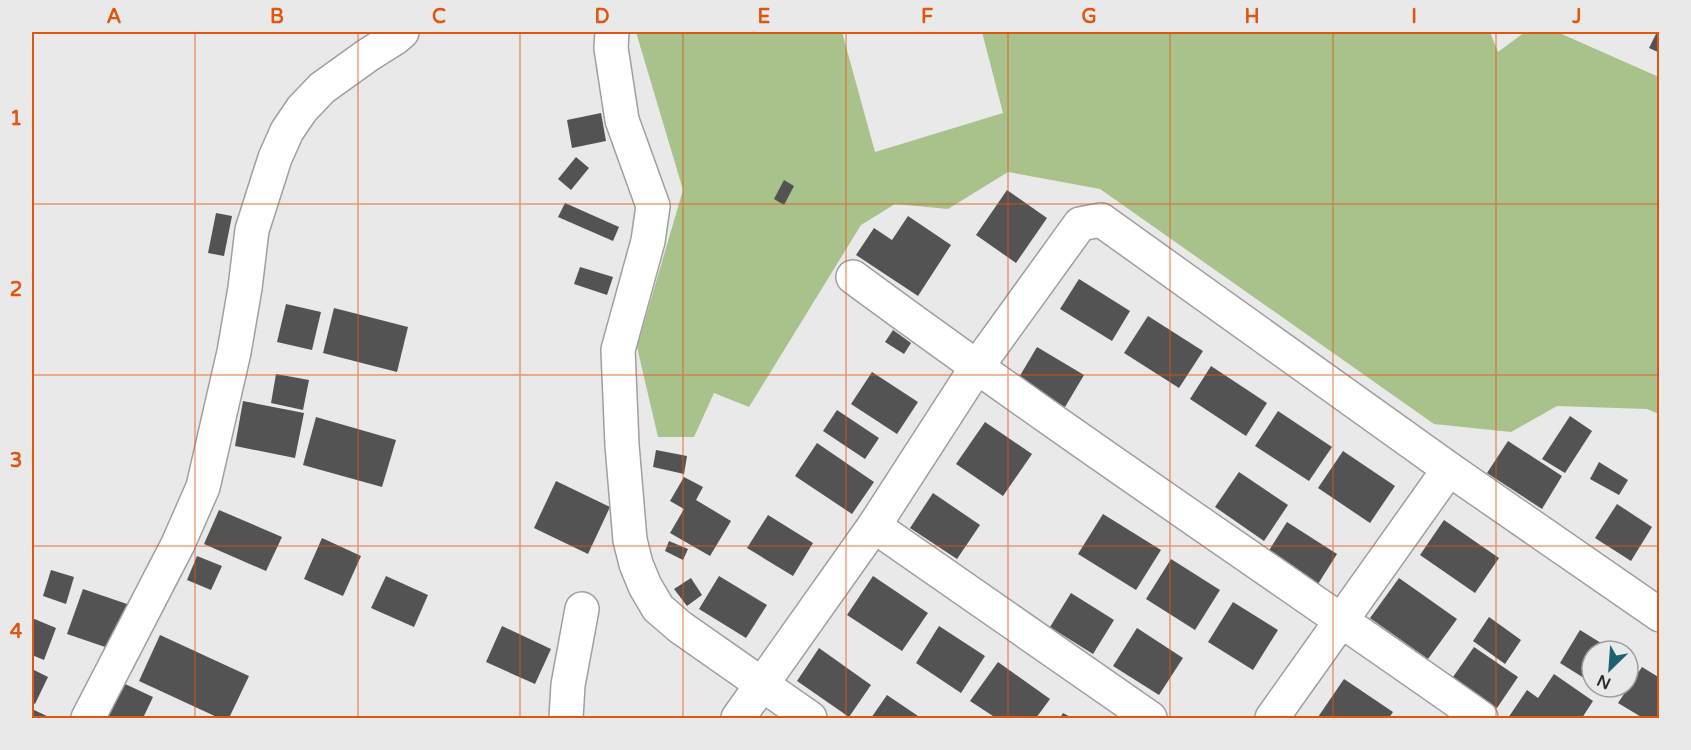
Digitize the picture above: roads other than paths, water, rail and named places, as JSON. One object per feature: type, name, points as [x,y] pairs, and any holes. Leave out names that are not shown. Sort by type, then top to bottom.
[{"type":"street","points":[[88,718],[178,544],[203,487],[234,352],[252,230],[275,158],[287,131],[302,109],[322,88],[402,32]]},
{"type":"street","points":[[612,32],[611,48],[622,120],[653,206],[648,241],[618,350],[622,445],[630,540],[636,564],[658,608],[680,627],[810,718]]},
{"type":"street","points":[[738,718],[874,526],[976,368],[1080,224],[1101,220],[1449,469],[1659,615]]},
{"type":"street","points":[[853,277],[976,368],[1481,718]]},
{"type":"street","points":[[1272,718],[1449,469]]},
{"type":"street","points":[[874,526],[1150,718]]},
{"type":"street","points":[[566,718],[568,685],[582,609]]}]
